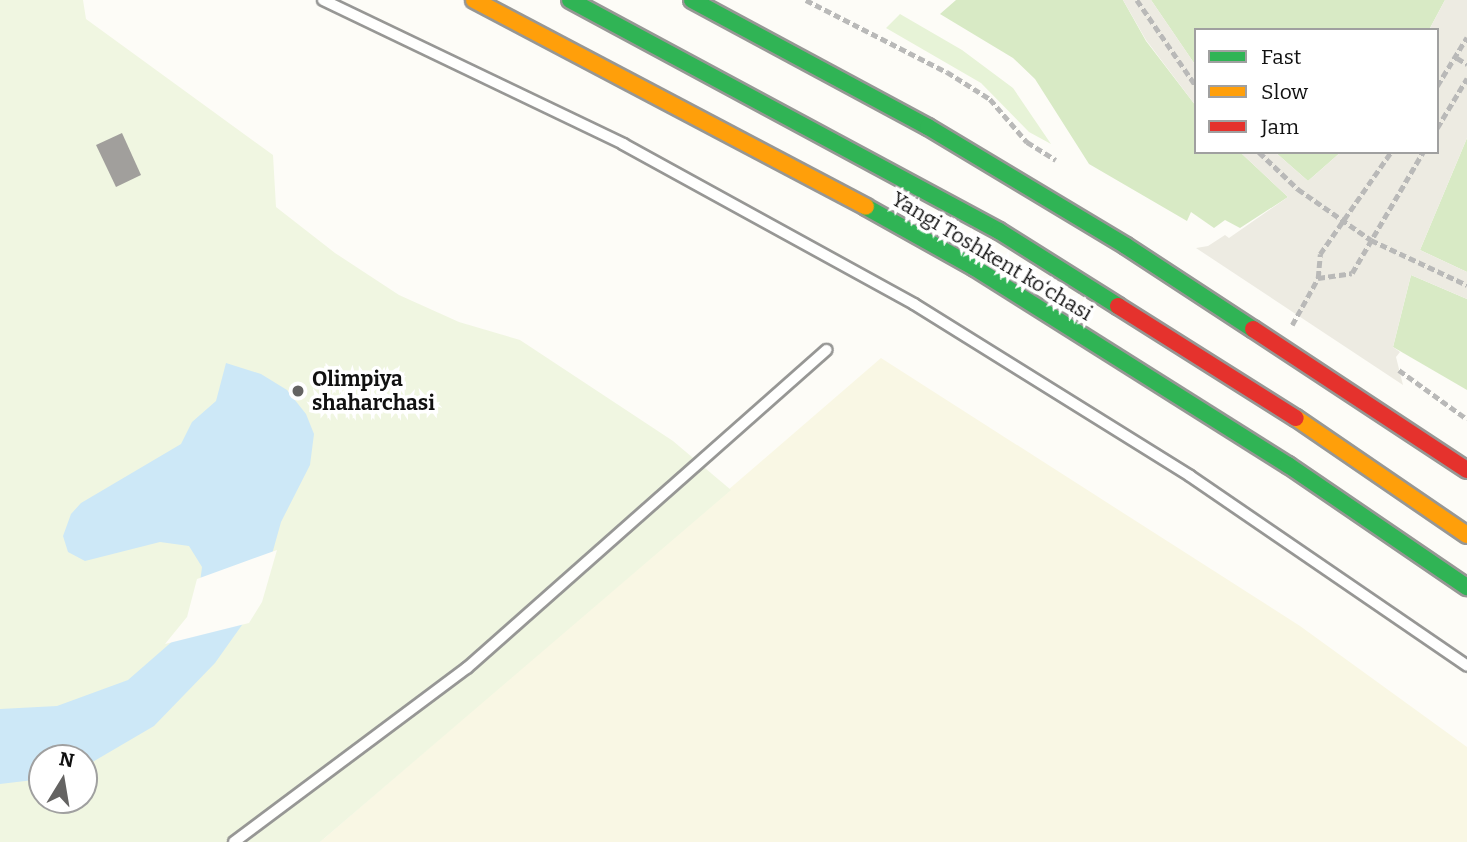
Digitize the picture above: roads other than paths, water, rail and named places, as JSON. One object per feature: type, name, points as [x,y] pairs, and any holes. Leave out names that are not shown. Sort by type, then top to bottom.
[{"type":"main road","name":"Yangi Toshkent ko‘chasi","points":[[474,0],[761,148],[975,268],[1288,465],[1467,587]]},
{"type":"main road","name":"Yangi Toshkent ko‘chasi","points":[[570,0],[999,230],[1308,426],[1467,535]]},
{"type":"main road","points":[[691,0],[928,127],[1282,345],[1467,470]]},
{"type":"lane","points":[[323,0],[623,144],[890,290],[1190,476],[1467,666]]},
{"type":"lane","points":[[234,842],[467,668],[826,350]]},
{"type":"water","points":[[226,363],[261,374],[287,390],[306,414],[314,434],[310,465],[281,522],[259,601],[215,663],[154,726],[98,759],[98,744],[28,744],[28,781],[0,784],[0,709],[57,706],[128,680],[175,639],[198,598],[202,567],[189,546],[160,542],[85,561],[68,552],[63,536],[71,514],[81,503],[181,444],[192,422],[216,401]]},
{"type":"place","name":"Olimpiya shaharchasi","points":[[298,391]]}]
